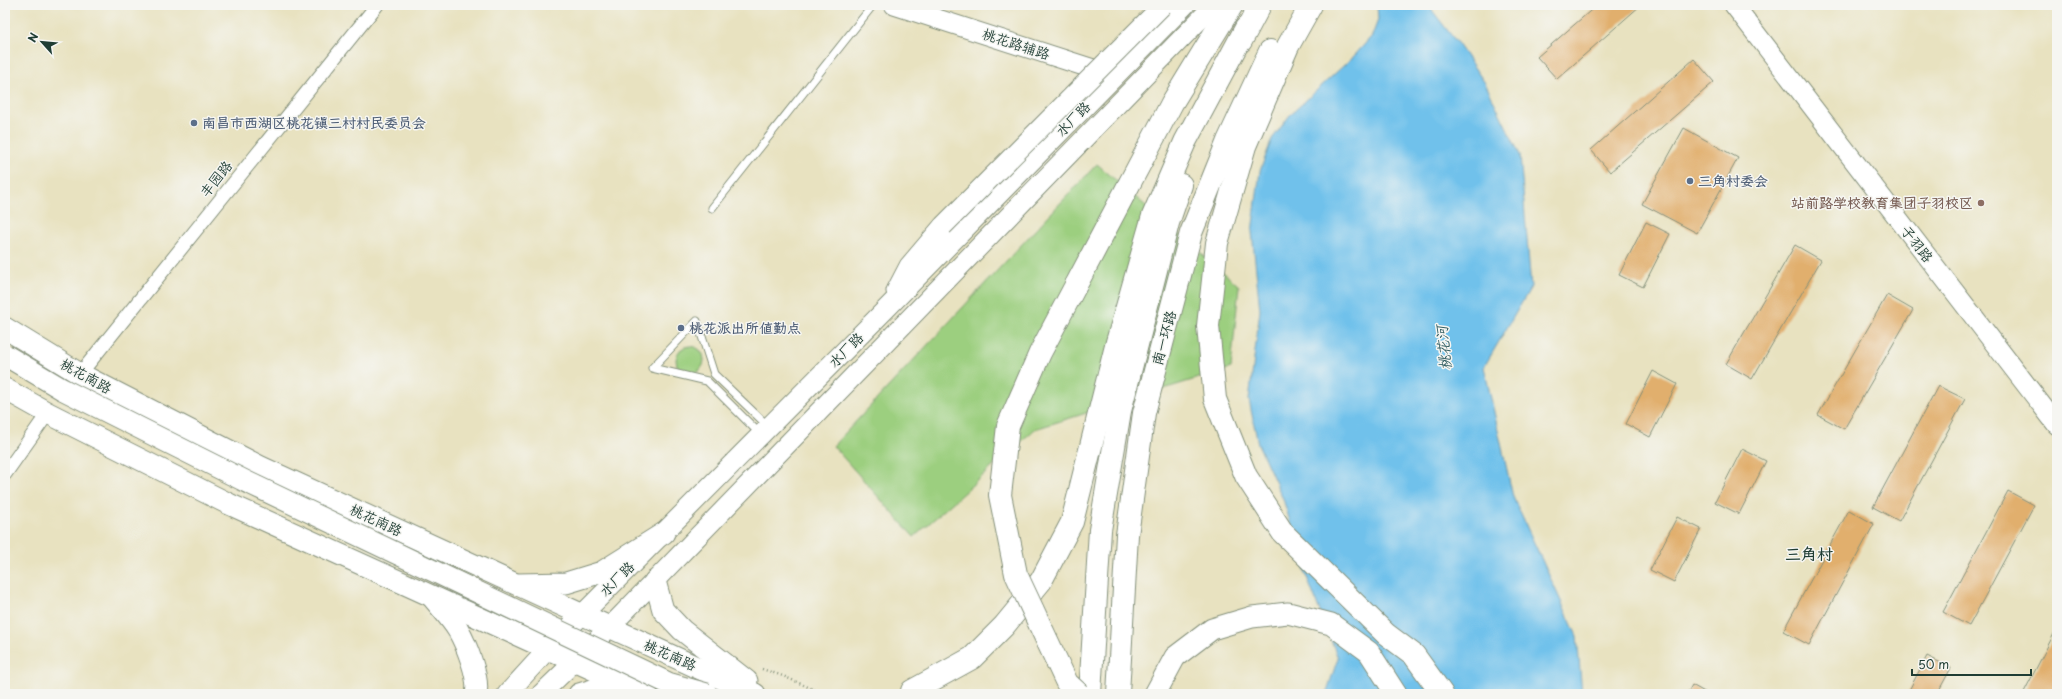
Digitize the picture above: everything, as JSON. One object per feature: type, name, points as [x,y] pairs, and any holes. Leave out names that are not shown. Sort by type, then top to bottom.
[{"type":"highway","points":[[1079,694],[1066,683],[1016,574],[1000,495],[1008,426],[1040,353],[1172,103],[1232,5]]},
{"type":"highway","name":"南一环路","points":[[1090,694],[1100,530],[1120,411],[1168,223],[1203,127],[1246,28],[1260,5]]},
{"type":"highway","name":"南一环路","points":[[1118,694],[1126,535],[1146,405],[1191,233],[1228,141],[1275,41],[1295,5]]},
{"type":"highway","points":[[1311,5],[1288,46],[1245,146],[1217,243],[1208,326],[1215,399],[1246,476],[1283,533],[1386,634],[1414,655],[1442,694]]},
{"type":"highway","points":[[907,693],[972,658],[1004,626],[1041,581],[1072,522],[1117,342],[1153,216],[1185,142],[1246,28]]},
{"type":"main road","name":"桃花南路","points":[[5,328],[80,374],[261,467],[755,694]]},
{"type":"main road","points":[[5,355],[62,389],[247,482],[668,683],[707,694]]},
{"type":"main road","points":[[5,365],[58,396],[241,489],[677,694]]},
{"type":"main road","points":[[5,389],[48,413],[229,504],[643,692]]},
{"type":"main road","points":[[516,584],[566,583],[602,572],[664,533]]},
{"type":"main road","points":[[655,581],[663,610],[682,630],[763,694]]},
{"type":"main road","points":[[432,596],[458,630],[473,666],[477,690],[476,694]]},
{"type":"main road","points":[[1155,694],[1175,657],[1212,629],[1252,617],[1288,613],[1331,624],[1369,652],[1396,694]]},
{"type":"main road","points":[[579,694],[599,688],[643,692]]},
{"type":"street","name":"丰园路","points":[[80,374],[377,5]]},
{"type":"street","name":"桃花路辅路","points":[[894,5],[1138,84]]},
{"type":"street","points":[[889,306],[909,266],[943,226],[1163,5]]},
{"type":"street","name":"水厂路","points":[[507,694],[548,649],[889,306],[1185,5]]},
{"type":"street","name":"水厂路","points":[[541,694],[562,672],[576,661],[655,581],[1214,5]]},
{"type":"street","name":"子羽路","points":[[1734,5],[2057,425]]},
{"type":"street","points":[[5,474],[48,413]]},
{"type":"lane","points":[[712,208],[873,5]]},
{"type":"lane","points":[[697,321],[714,374],[765,431],[707,381],[652,368],[697,321]]},
{"type":"green space","points":[[1097,164],[1239,286],[1231,368],[1035,429],[914,537],[833,446]]},
{"type":"green space","points":[[690,346],[700,350],[704,360],[700,370],[690,374],[680,370],[676,360],[680,350]]},
{"type":"water","name":"桃花河","points":[[1377,5],[1428,5],[1458,44],[1485,83],[1520,155],[1531,287],[1484,367],[1513,497],[1577,636],[1582,694],[1326,694],[1338,658],[1309,583],[1283,499],[1258,444],[1249,400],[1260,310],[1252,232],[1260,171],[1272,139],[1290,115],[1355,55],[1372,36],[1378,20]]},
{"type":"building","points":[[1597,5],[1641,5],[1557,79],[1537,57]]},
{"type":"building","points":[[1694,59],[1714,82],[1610,172],[1591,150]]},
{"type":"building","points":[[1684,128],[1738,158],[1697,233],[1642,204]]},
{"type":"building","points":[[1646,222],[1670,234],[1643,287],[1619,275]]},
{"type":"building","points":[[1795,245],[1821,260],[1752,379],[1726,364]]},
{"type":"building","points":[[1887,295],[1913,310],[1844,429],[1818,415]]},
{"type":"building","points":[[1653,371],[1677,384],[1650,437],[1626,424]]},
{"type":"building","points":[[1938,386],[1965,399],[1899,521],[1873,507]]},
{"type":"building","points":[[1742,449],[1766,461],[1739,514],[1715,502]]},
{"type":"building","points":[[2008,491],[2034,505],[1969,626],[1943,612]]},
{"type":"building","points":[[1849,510],[1874,524],[1809,645],[1783,631]]},
{"type":"building","points":[[1677,517],[1701,529],[1674,582],[1650,570]]},
{"type":"building","points":[[2057,628],[2056,694],[2023,694]]},
{"type":"building","points":[[1927,656],[1951,668],[1937,694],[1907,694]]},
{"type":"building","points":[[1692,685],[1708,694],[1687,694]]},
{"type":"place","name":"南昌市西湖区桃花镇三村村民委员会","points":[[194,123]]},
{"type":"place","name":"三角村委会","points":[[1690,181]]},
{"type":"place","name":"站前路学校教育集团子羽校区","points":[[1981,203]]},
{"type":"place","name":"桃花派出所值勤点","points":[[681,328]]},
{"type":"district","name":"三角村","points":[[1809,554]]}]
